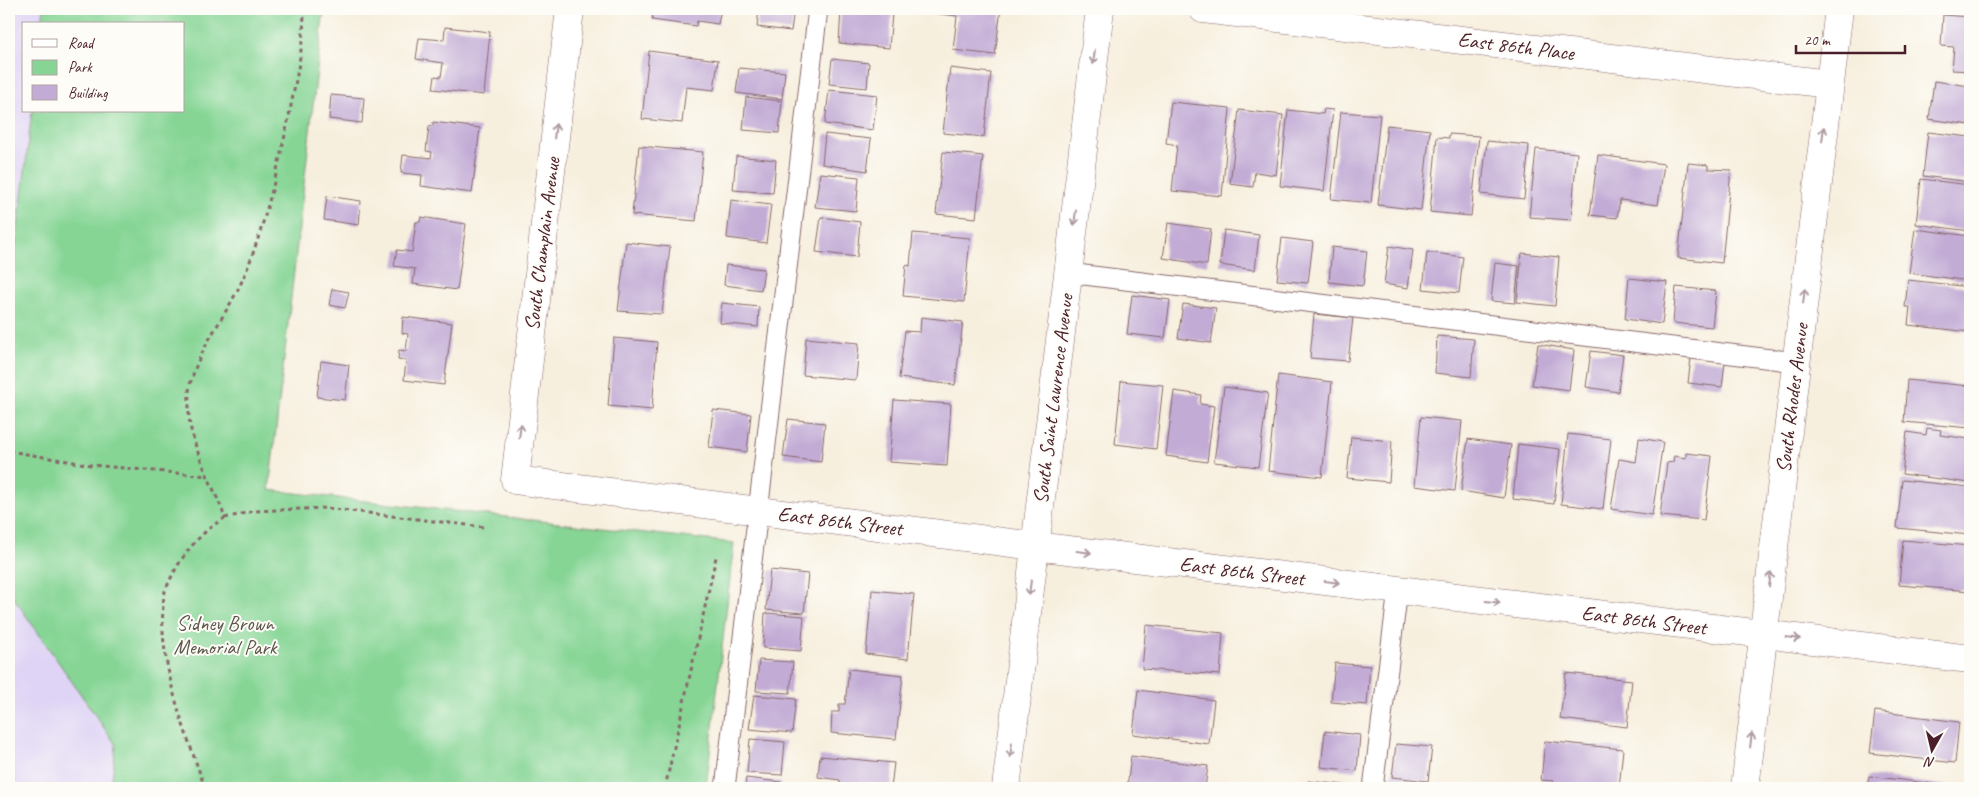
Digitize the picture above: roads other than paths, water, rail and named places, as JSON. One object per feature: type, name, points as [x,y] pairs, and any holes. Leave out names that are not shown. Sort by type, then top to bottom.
[{"type":"street","name":"South Champlain Avenue","points":[[515,480],[570,9]]},
{"type":"street","name":"South Saint Lawrence Avenue","points":[[1006,788],[1100,9]]},
{"type":"street","name":"East 86th Place","points":[[1203,9],[1830,84]]},
{"type":"street","name":"South Rhodes Avenue","points":[[1745,788],[1839,9]]},
{"type":"street","name":"East 86th Street","points":[[515,480],[1035,546],[1970,659]]},
{"type":"lane","points":[[725,788],[818,9]]},
{"type":"lane","points":[[1068,273],[1796,362]]},
{"type":"lane","points":[[1373,788],[1398,590]]},
{"type":"park label","name":"Sidney Brown Memorial Park","points":[[225,635]]}]
